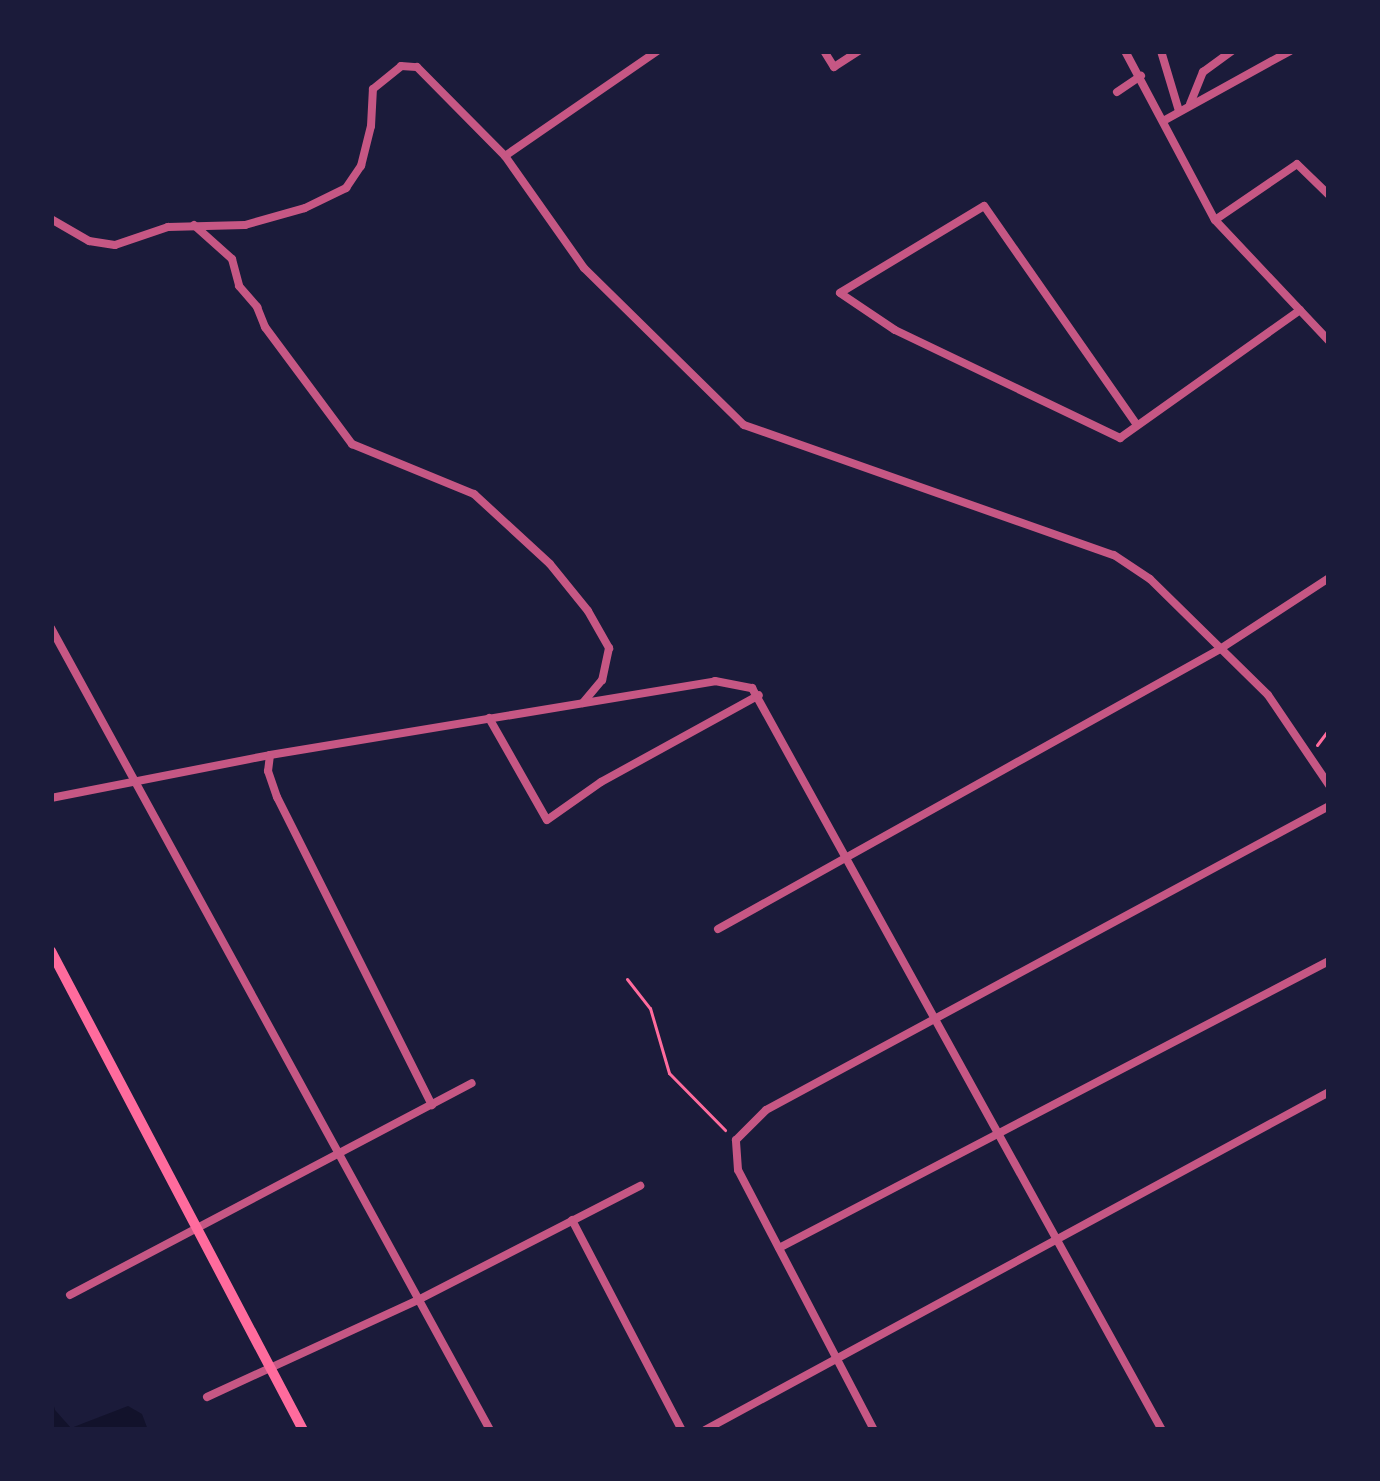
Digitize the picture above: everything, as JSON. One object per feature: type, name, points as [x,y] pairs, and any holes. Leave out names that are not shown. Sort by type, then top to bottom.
[{"type":"main road","points":[[51,951],[303,1430]]},
{"type":"street","points":[[505,156],[657,51]]},
{"type":"street","points":[[824,51],[834,67],[859,51]]},
{"type":"street","points":[[1125,51],[1216,220],[1329,341]]},
{"type":"street","points":[[1161,51],[1179,111]]},
{"type":"street","points":[[1190,105],[1203,72],[1232,51]]},
{"type":"street","points":[[1165,120],[1290,51]]},
{"type":"street","points":[[51,219],[89,241],[115,245],[191,224],[274,220],[346,188],[361,166],[371,126],[373,89],[401,66],[417,67],[433,77],[505,156],[584,268],[744,424],[1114,555],[1150,579],[1268,695],[1329,785]]},
{"type":"street","points":[[1118,92],[1142,76]]},
{"type":"street","points":[[1216,220],[1298,164],[1329,195]]},
{"type":"street","points":[[1137,425],[984,206],[840,293],[896,330],[1120,438],[1300,310]]},
{"type":"street","points":[[191,224],[232,259],[239,286],[257,307],[265,327],[352,444],[474,494],[550,564],[588,611],[609,647],[602,680],[583,703]]},
{"type":"street","points":[[718,929],[1220,650],[1329,578]]},
{"type":"street","points":[[51,628],[490,1430]]},
{"type":"street","points":[[51,798],[135,779],[490,718],[715,681],[743,683],[759,695],[1162,1430]]},
{"type":"street","points":[[490,718],[547,820],[601,782],[759,695]]},
{"type":"street","points":[[270,755],[268,771],[277,797],[432,1105]]},
{"type":"street","points":[[874,1430],[734,1155],[736,1140],[766,1110],[1329,806]]},
{"type":"street","points":[[779,1248],[1329,961]]},
{"type":"street","points":[[70,1295],[472,1083]]},
{"type":"street","points":[[705,1430],[1057,1244],[1329,1092]]},
{"type":"street","points":[[207,1397],[418,1300],[640,1186]]},
{"type":"street","points":[[572,1220],[682,1430]]},
{"type":"path","points":[[1309,757],[1329,730]]},
{"type":"path","points":[[627,979],[650,1008],[669,1073],[724,1130]]},
{"type":"shaded area","points":[[51,1395],[55,1410],[71,1428],[128,1406],[142,1414],[148,1430],[51,1430]]}]
